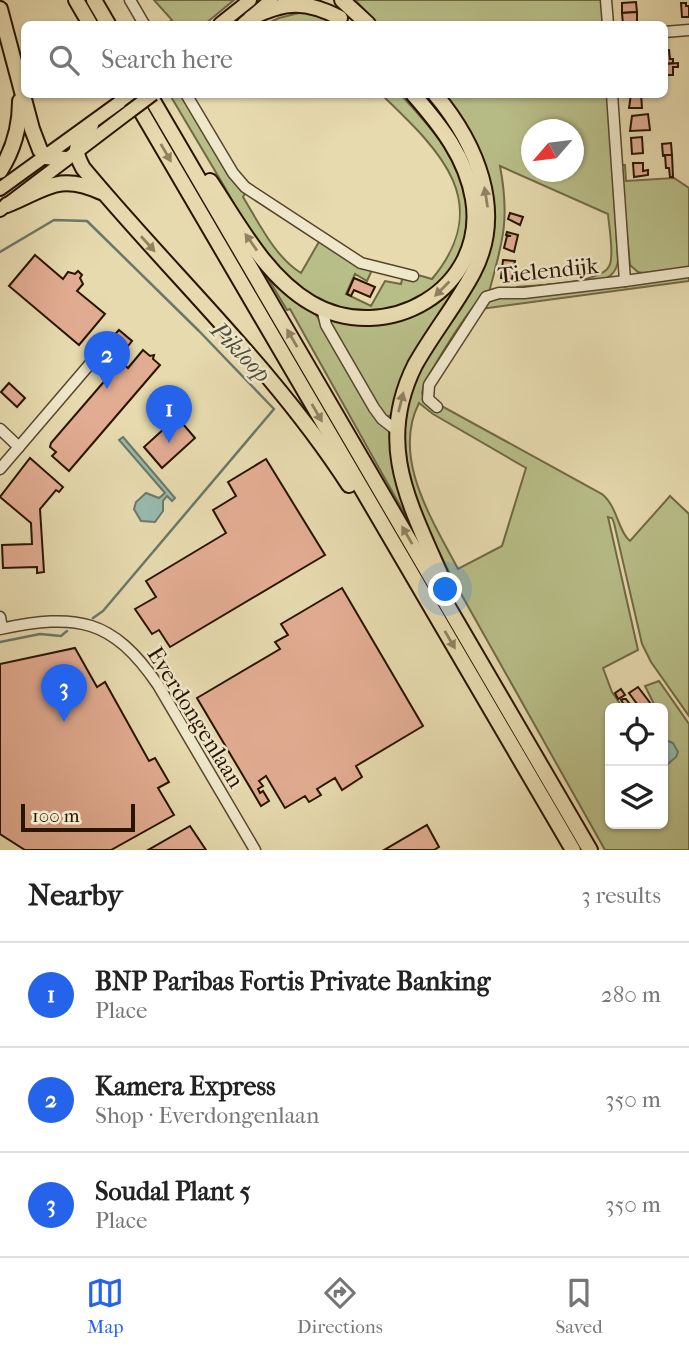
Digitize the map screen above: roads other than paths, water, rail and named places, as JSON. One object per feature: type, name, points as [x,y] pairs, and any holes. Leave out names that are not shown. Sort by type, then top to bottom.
[{"type":"highway","points":[[76,0],[88,21]]},
{"type":"highway","points":[[94,0],[106,21]]},
{"type":"highway","points":[[323,0],[343,21]]},
{"type":"highway","points":[[345,2],[365,21]]},
{"type":"highway","points":[[247,21],[273,8],[298,4],[316,6],[343,21]]},
{"type":"highway","points":[[0,9],[21,89],[18,132],[13,148],[0,171]]},
{"type":"highway","points":[[23,98],[40,150],[47,157],[70,155],[83,168],[271,381],[322,445],[371,520],[390,538]]},
{"type":"highway","points":[[133,98],[572,850]]},
{"type":"highway","points":[[153,98],[590,850]]},
{"type":"highway","points":[[169,127],[194,156],[255,248],[294,291],[333,313],[370,317],[403,314],[440,292],[454,275],[466,254],[474,220],[469,181],[452,143],[416,98]]},
{"type":"highway","points":[[438,98],[456,122],[477,162],[486,194],[487,223],[475,271],[423,350],[408,380],[398,412],[396,430],[402,483],[411,511],[444,584],[453,615]]},
{"type":"highway","points":[[70,155],[95,126]]},
{"type":"highway","points":[[3,207],[45,187],[64,183],[82,184],[103,193]]},
{"type":"main road","points":[[224,21],[250,0]]},
{"type":"main road","points":[[247,21],[271,0]]},
{"type":"main road","points":[[95,126],[126,98]]},
{"type":"main road","points":[[0,190],[95,126],[144,98]]},
{"type":"main road","points":[[3,207],[70,155]]},
{"type":"street","points":[[130,0],[142,21]]},
{"type":"street","points":[[606,0],[608,21]]},
{"type":"street","points":[[668,32],[689,30]]},
{"type":"street","points":[[188,98],[233,173],[245,187],[361,263],[413,276]]},
{"type":"street","name":"Tielendijk","points":[[612,98],[625,281]]},
{"type":"street","name":"Tielendijk","points":[[437,407],[428,399],[429,385],[486,297],[499,293],[524,293],[689,272]]},
{"type":"street","points":[[322,308],[326,325],[374,408],[382,419],[396,430]]},
{"type":"street","points":[[0,469],[101,351]]},
{"type":"street","points":[[0,429],[19,447]]},
{"type":"street","name":"Everdongenlaan","points":[[1,625],[51,620],[73,621],[91,625],[125,645],[142,661],[159,685],[255,850]]},
{"type":"water","points":[[123,437],[175,498],[172,501],[167,496],[163,501],[163,511],[155,522],[141,521],[134,509],[136,502],[146,493],[159,498],[165,493],[119,440]]},
{"type":"water","points":[[668,741],[673,743],[678,752],[668,764]]},
{"type":"waterway","name":"Pikloop","points":[[0,252],[54,220],[87,221],[274,409],[103,611],[93,618]]},
{"type":"waterway","name":"Pikloop","points":[[0,642],[40,634],[61,636],[67,631]]},
{"type":"place","name":"Kamera Express","points":[[107,389]]},
{"type":"place","name":"BNP Paribas Fortis Private Banking","points":[[169,443]]},
{"type":"place","name":"Soudal Plant 5","points":[[64,722]]}]
